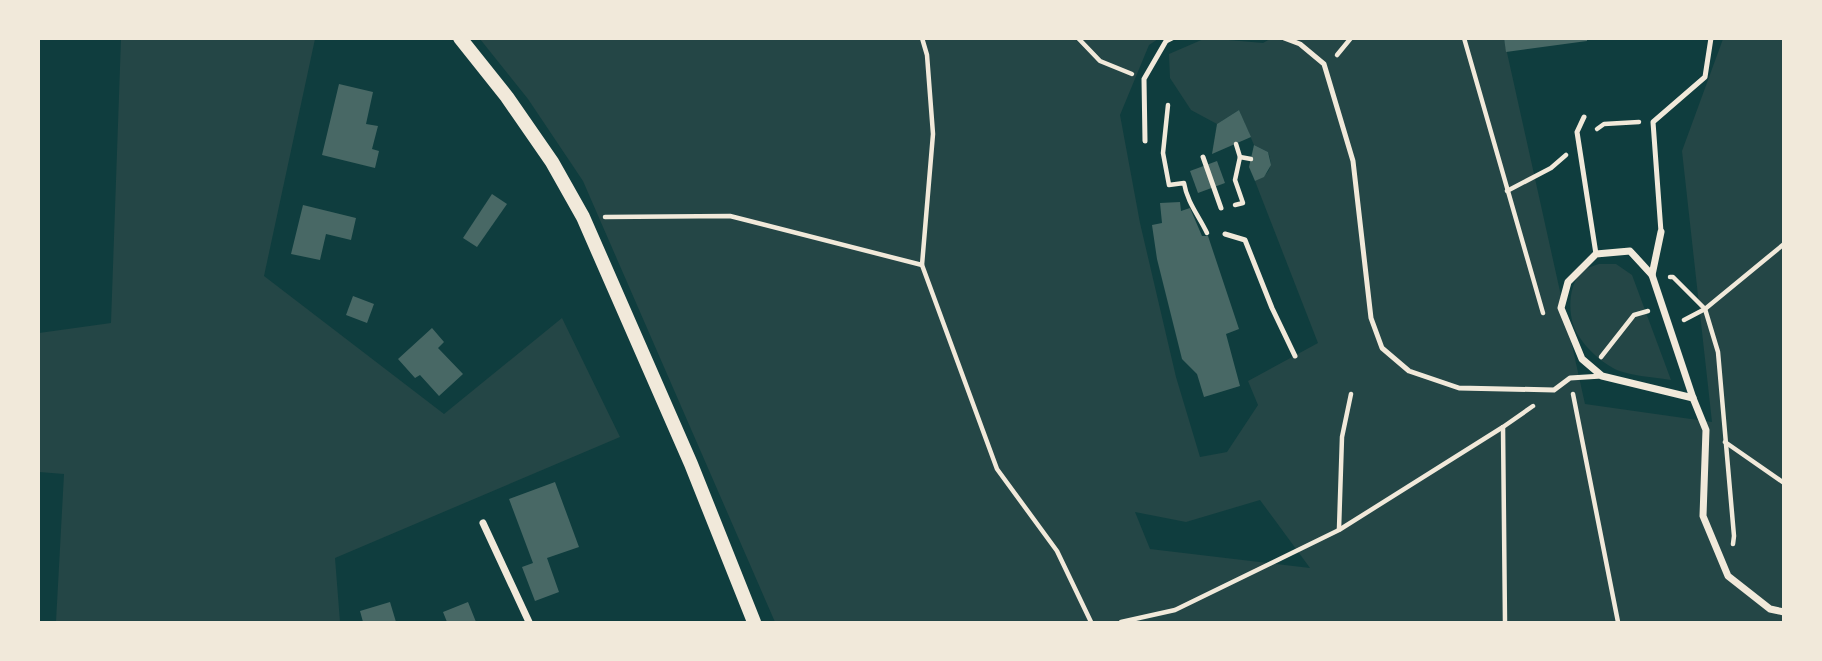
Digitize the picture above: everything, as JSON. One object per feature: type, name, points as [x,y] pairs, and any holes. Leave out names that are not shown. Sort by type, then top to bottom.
[{"type":"main road","points":[[460,38],[552,162],[583,217],[691,464],[754,622]]},
{"type":"street","points":[[1652,275],[1661,232]]},
{"type":"street","points":[[1693,398],[1602,376],[1582,359],[1561,308],[1568,282],[1596,254],[1630,251],[1652,275],[1706,430],[1703,516],[1728,576],[1770,608],[1783,612]]},
{"type":"street","points":[[483,523],[529,622]]},
{"type":"lane","points":[[1145,141],[1144,79],[1166,41],[1172,38]]},
{"type":"lane","points":[[1284,38],[1300,44],[1324,64],[1353,161],[1371,318],[1382,348],[1409,371],[1459,388],[1554,390],[1570,378],[1602,376]]},
{"type":"lane","points":[[1661,232],[1653,122],[1704,77],[1711,38]]},
{"type":"lane","points":[[1584,117],[1577,132],[1596,254]]},
{"type":"lane","points":[[1203,157],[1221,208]]},
{"type":"lane","points":[[1225,234],[1245,240],[1272,308],[1295,356]]},
{"type":"path","points":[[922,38],[927,55],[933,134],[922,265],[997,469],[1056,551],[1091,622]]},
{"type":"path","points":[[1078,38],[1100,61],[1144,79]]},
{"type":"path","points":[[1324,64],[1339,54],[1351,38]]},
{"type":"path","points":[[1464,38],[1544,316]]},
{"type":"path","points":[[1168,105],[1163,153],[1169,185],[1184,183],[1187,198],[1207,233]]},
{"type":"path","points":[[1221,208],[1243,203],[1235,180],[1240,157],[1236,144]]},
{"type":"path","points":[[1240,157],[1251,159]]},
{"type":"path","points":[[583,217],[730,216],[922,265]]},
{"type":"path","points":[[1592,368],[1634,316],[1648,311],[1669,328],[1705,309],[1783,244]]},
{"type":"path","points":[[1570,378],[1618,622]]},
{"type":"path","points":[[1121,622],[1175,610],[1339,530],[1503,427],[1554,390]]},
{"type":"path","points":[[1339,530],[1342,437],[1351,394]]},
{"type":"path","points":[[1503,427],[1505,622]]},
{"type":"path","points":[[1706,430],[1783,483]]},
{"type":"shaded area","points":[[1206,38],[1263,43],[1272,38],[1504,39],[1585,404],[1712,422],[1682,151],[1723,39],[1783,39],[1783,622],[775,622],[583,181],[528,99],[480,39],[1158,39],[1149,45],[1120,115],[1140,223],[1176,377],[1200,457],[1227,452],[1258,405],[1248,381],[1318,343],[1255,181],[1269,170],[1268,152],[1254,145],[1239,110],[1217,124],[1191,110],[1170,78],[1169,54]],"holes":[[[1260,500],[1310,568],[1150,549],[1135,512],[1186,522]]]},
{"type":"shaded area","points":[[121,39],[315,39],[264,276],[444,414],[562,318],[620,437],[335,558],[340,622],[56,622],[64,474],[39,472],[39,333],[111,323]]},
{"type":"shaded area","points":[[1599,264],[1616,264],[1632,275],[1671,380],[1619,371],[1603,362],[1578,335],[1572,320],[1570,301],[1574,283],[1584,270]]},
{"type":"building","points":[[1504,38],[1587,38],[1587,41],[1506,52]]},
{"type":"building","points":[[339,84],[373,92],[366,124],[378,126],[372,149],[379,151],[375,168],[322,155]]},
{"type":"building","points":[[1239,110],[1251,137],[1212,154],[1217,124]]},
{"type":"building","points":[[1254,145],[1268,152],[1271,165],[1264,177],[1255,181],[1249,167]]},
{"type":"building","points":[[1217,161],[1225,183],[1198,193],[1190,171]]},
{"type":"building","points":[[492,194],[507,204],[477,247],[463,238]]},
{"type":"building","points":[[1180,202],[1181,211],[1190,208],[1202,236],[1208,236],[1239,329],[1226,334],[1240,386],[1204,397],[1197,374],[1182,359],[1157,259],[1152,225],[1162,223],[1160,203]]},
{"type":"building","points":[[303,205],[356,218],[351,240],[326,234],[320,260],[291,254]]},
{"type":"building","points":[[353,296],[374,304],[367,323],[346,315]]},
{"type":"building","points":[[432,328],[444,342],[438,348],[463,374],[439,396],[420,375],[415,378],[398,359]]},
{"type":"building","points":[[555,482],[579,547],[547,558],[559,592],[535,601],[522,567],[533,563],[509,499]]},
{"type":"building","points":[[390,602],[396,622],[363,622],[360,611]]},
{"type":"building","points":[[468,602],[476,622],[447,622],[443,612]]}]
